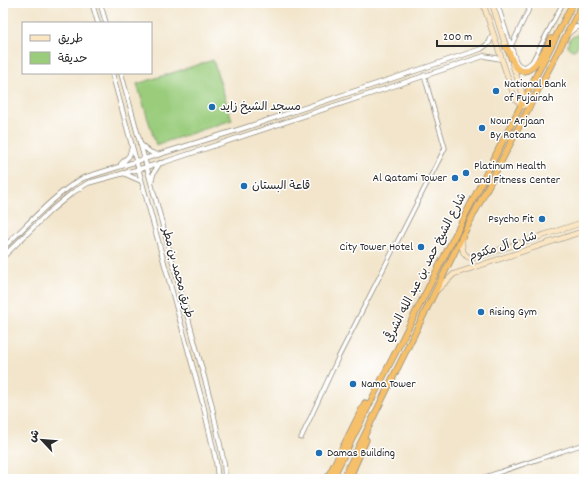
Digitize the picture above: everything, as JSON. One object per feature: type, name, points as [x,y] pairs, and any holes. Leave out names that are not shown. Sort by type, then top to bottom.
[{"type":"highway","points":[[569,3],[570,10]]},
{"type":"highway","name":"شارع الشيخ حمد بن عبد الله الشرقي","points":[[343,479],[462,237],[526,113],[524,99],[573,3]]},
{"type":"highway","name":"شارع الشيخ حمد بن عبد الله الشرقي","points":[[332,479],[517,113],[535,96],[583,3]]},
{"type":"highway","points":[[509,46],[518,68],[529,70],[536,64],[553,35],[564,20]]},
{"type":"highway","points":[[535,96],[532,97],[530,94],[553,49],[559,32]]},
{"type":"highway","points":[[497,169],[523,113],[520,111],[517,113]]},
{"type":"highway","points":[[326,479],[376,384],[383,377]]},
{"type":"highway","points":[[349,479],[382,401]]},
{"type":"main road","points":[[483,3],[494,32],[514,97],[526,105]]},
{"type":"main road","points":[[492,3],[509,46],[524,99]]},
{"type":"main road","name":"شارع آل مكتوم","points":[[462,237],[462,250],[467,257],[474,258],[584,222]]},
{"type":"main road","name":"شارع آل مكتوم","points":[[434,293],[452,275],[584,231]]},
{"type":"main road","points":[[487,263],[484,260],[488,254]]},
{"type":"street","points":[[92,3],[98,22]]},
{"type":"street","points":[[100,3],[106,22]]},
{"type":"street","points":[[497,3],[509,46],[518,64],[524,66],[529,65],[563,3]]},
{"type":"street","points":[[509,46],[532,3]]},
{"type":"street","points":[[584,6],[584,15]]},
{"type":"street","points":[[565,37],[573,29],[584,28]]},
{"type":"street","points":[[3,248],[68,186],[83,178],[215,137],[453,58],[486,46],[491,40],[494,32]]},
{"type":"street","points":[[3,257],[72,193],[88,183],[160,163],[453,65],[484,56],[502,59]]},
{"type":"street","points":[[453,58],[456,60],[453,65]]},
{"type":"street","name":"طريق محمد بن مطر","points":[[112,74],[203,404],[216,461],[218,479]]},
{"type":"street","name":"طريق محمد بن مطر","points":[[121,74],[134,115],[140,144],[211,402],[224,463],[225,479]]},
{"type":"street","points":[[301,438],[338,358],[445,148],[424,75]]},
{"type":"street","points":[[364,87],[362,91],[364,95]]},
{"type":"street","points":[[299,117],[305,112],[302,108]]},
{"type":"street","points":[[214,145],[212,142],[215,137]]},
{"type":"street","points":[[140,144],[150,152],[158,155]]},
{"type":"street","points":[[119,166],[127,158],[132,146]]},
{"type":"street","points":[[151,183],[154,172],[160,163]]},
{"type":"street","points":[[121,173],[133,176],[141,181]]},
{"type":"street","points":[[479,479],[584,444]]},
{"type":"green space","points":[[581,33],[584,34],[584,37],[582,37],[576,49],[573,50],[567,47],[570,38]]},
{"type":"green space","points":[[213,60],[232,120],[156,145],[137,84]]},
{"type":"place","name":"National Bank of Fujairah","points":[[496,91]]},
{"type":"place","name":"مسجد الشيخ زايد","points":[[212,107]]},
{"type":"place","name":"Nour Arjaan By Rotana","points":[[482,128]]},
{"type":"place","name":"Platinum Health and Fitness Center","points":[[466,173]]},
{"type":"place","name":"Al Qatami Tower","points":[[455,178]]},
{"type":"place","name":"قاعة البستان","points":[[244,186]]},
{"type":"place","name":"Psycho Fit","points":[[542,219]]},
{"type":"place","name":"City Tower Hotel","points":[[421,247]]},
{"type":"place","name":"Rising Gym","points":[[481,312]]},
{"type":"place","name":"Nama Tower","points":[[353,384]]},
{"type":"place","name":"Damas Building","points":[[319,453]]}]
